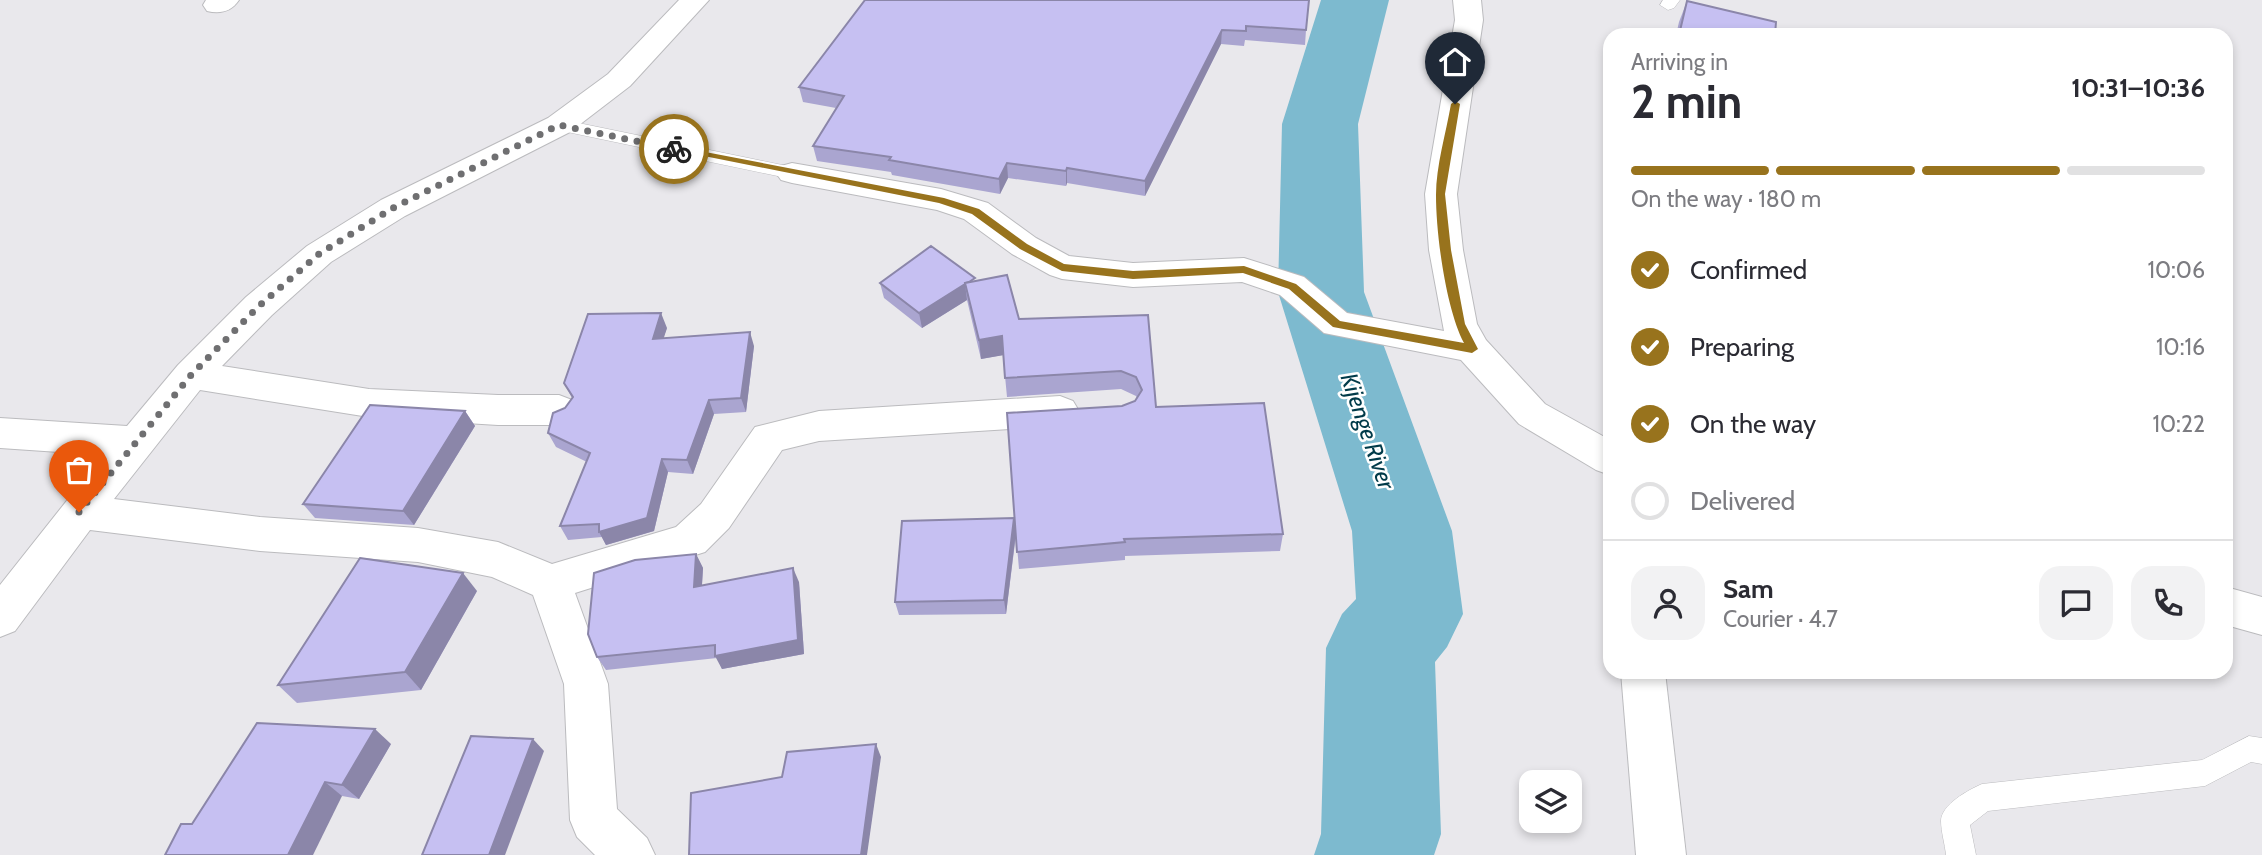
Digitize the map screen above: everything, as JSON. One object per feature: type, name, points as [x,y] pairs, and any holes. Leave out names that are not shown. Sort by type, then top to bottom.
[{"type":"street","points":[[0,618],[79,512],[191,375],[259,306],[319,254],[393,208],[559,125],[619,80],[695,0]]},
{"type":"street","points":[[1456,346],[1459,324],[1446,250],[1441,194],[1469,20],[1467,0]]},
{"type":"street","points":[[792,173],[941,200],[976,211],[1024,246],[1062,268],[1133,275],[1244,270],[1292,286],[1337,324],[1456,346],[1532,414],[1603,455]]},
{"type":"street","points":[[191,375],[369,402],[498,410],[559,410]]},
{"type":"street","points":[[79,512],[260,534],[418,545],[498,560],[550,583],[690,540],[715,516],[769,438],[820,426],[1094,409]]},
{"type":"street","points":[[0,433],[136,442]]},
{"type":"street","points":[[550,583],[586,684],[594,820],[630,855]]},
{"type":"street","points":[[2233,608],[2262,615]]},
{"type":"street","points":[[1644,679],[1661,855]]},
{"type":"lane","points":[[559,125],[792,173]]},
{"type":"lane","points":[[1961,855],[1955,819],[1982,798],[2205,773],[2249,749],[2262,751]]},
{"type":"building","points":[[865,0],[1309,0],[1306,30],[1246,26],[1246,31],[1222,30],[1145,181],[1067,168],[1066,171],[1007,163],[999,179],[889,160],[891,157],[813,146],[844,96],[799,87]]},
{"type":"building","points":[[1687,1],[1776,22],[1776,28],[1681,28]]},
{"type":"building","points":[[931,246],[975,278],[919,313],[880,283]]},
{"type":"building","points":[[1007,275],[1019,319],[1148,315],[1156,407],[1264,403],[1283,534],[1124,539],[1125,542],[1017,552],[1007,413],[1122,406],[1135,401],[1142,390],[1136,377],[1121,371],[1005,378],[1002,336],[979,340],[965,283]]},
{"type":"building","points":[[661,313],[653,339],[750,332],[741,398],[709,400],[687,460],[662,459],[647,518],[599,532],[599,524],[560,526],[590,453],[548,433],[553,413],[565,408],[573,397],[564,383],[588,314]]},
{"type":"building","points":[[370,405],[465,411],[403,511],[303,504]]},
{"type":"building","points":[[1014,518],[1004,600],[895,602],[902,521]]},
{"type":"building","points":[[696,554],[694,587],[793,568],[798,640],[715,656],[715,645],[597,657],[588,634],[594,573],[635,560]]},
{"type":"building","points":[[360,558],[463,573],[405,672],[278,685]]},
{"type":"building","points":[[257,723],[375,729],[342,785],[325,782],[288,855],[165,855],[181,824],[192,824]]},
{"type":"building","points":[[471,736],[533,739],[489,855],[422,855]]},
{"type":"building","points":[[876,744],[861,855],[689,855],[691,793],[782,777],[787,752]]},
{"type":"waterway","name":"Kijenge River","points":[[1355,0],[1320,124],[1321,292],[1402,531],[1410,614],[1380,648],[1381,834],[1374,855]]},
{"type":"way so far","points":[[79,512],[191,375],[259,306],[319,254],[393,208],[559,125],[674,149]]},
{"type":"route","points":[[674,149],[941,200],[976,211],[1024,246],[1062,268],[1133,275],[1244,270],[1292,286],[1337,324],[1472,349],[1459,324],[1446,250],[1441,194],[1455,104]]}]
